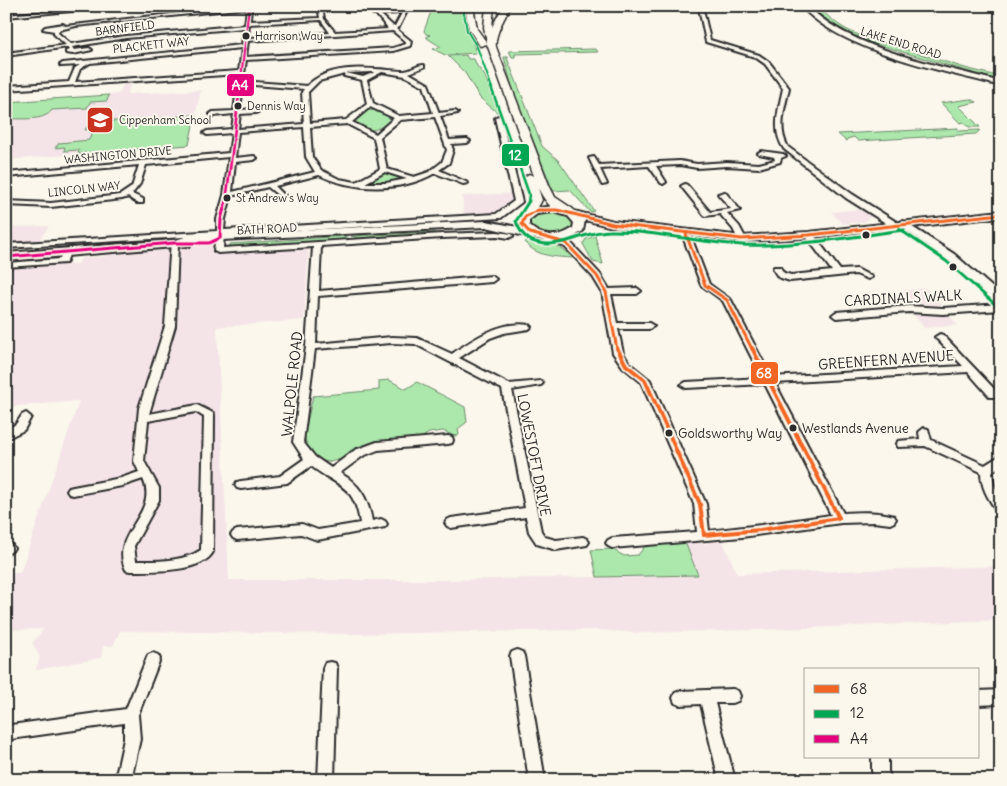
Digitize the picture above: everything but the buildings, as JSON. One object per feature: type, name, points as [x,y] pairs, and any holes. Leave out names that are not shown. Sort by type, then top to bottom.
[{"type":"highway","points":[[469,6],[473,29],[487,46]]},
{"type":"highway","points":[[484,6],[480,27],[547,194],[550,199],[570,213]]},
{"type":"highway","points":[[490,6],[487,46],[536,197],[535,203],[526,216]]},
{"type":"highway","points":[[487,46],[506,6]]},
{"type":"main road","name":"LAKE END ROAD","points":[[804,6],[813,18],[851,39],[1001,84]]},
{"type":"main road","name":"BATH ROAD","points":[[486,224],[526,216],[547,209],[570,213]]},
{"type":"main road","points":[[570,213],[613,224],[686,234],[742,239],[809,235],[1001,214]]},
{"type":"main road","points":[[570,213],[579,220],[578,230]]},
{"type":"main road","points":[[526,216],[522,222],[523,226],[530,233]]},
{"type":"main road","name":"BATH ROAD","points":[[6,257],[176,243],[209,243],[219,235],[467,221],[551,238]]},
{"type":"main road","points":[[551,238],[566,236],[578,230],[613,224]]},
{"type":"street","points":[[9,14],[123,6]]},
{"type":"street","points":[[66,26],[56,30],[45,28],[56,25],[66,26],[257,6]]},
{"type":"street","points":[[320,6],[322,19],[334,34]]},
{"type":"street","points":[[243,59],[392,49],[408,45],[409,42],[391,29],[375,13],[373,6]]},
{"type":"street","points":[[245,43],[391,29],[397,27],[410,6]]},
{"type":"street","points":[[709,6],[701,8],[708,41],[757,56],[767,63],[786,88],[779,133],[781,142],[794,155],[849,196],[950,256],[1001,302]]},
{"type":"street","points":[[249,7],[228,195],[219,235],[218,251],[442,236],[497,234],[508,236]]},
{"type":"street","points":[[375,13],[405,12]]},
{"type":"street","name":"BARNFIELD","points":[[6,55],[126,37],[247,24],[322,19]]},
{"type":"street","points":[[56,30],[56,33],[69,45],[73,52]]},
{"type":"street","name":"PLACKETT WAY","points":[[63,65],[187,54],[245,43]]},
{"type":"street","points":[[185,45],[187,54]]},
{"type":"street","points":[[52,48],[58,53],[90,50]]},
{"type":"street","points":[[71,84],[78,68],[83,63]]},
{"type":"street","points":[[406,73],[422,66]]},
{"type":"street","points":[[340,73],[364,80],[382,70]]},
{"type":"street","points":[[382,70],[406,73],[426,84],[448,142],[450,155],[447,162],[434,172],[416,180],[382,185],[358,185],[329,179],[318,173],[311,165],[309,157],[305,92],[308,88],[317,81],[340,73],[382,70]]},
{"type":"street","points":[[6,88],[155,80],[241,72]]},
{"type":"street","points":[[271,84],[281,77]]},
{"type":"street","points":[[364,80],[370,104],[398,118],[455,113]]},
{"type":"street","points":[[240,82],[308,88]]},
{"type":"street","points":[[348,122],[370,104]]},
{"type":"street","points":[[212,114],[256,111]]},
{"type":"street","points":[[377,137],[398,118]]},
{"type":"street","name":"BATH ROAD","points":[[467,221],[498,216],[518,202],[498,118]]},
{"type":"street","points":[[208,133],[348,122],[377,137]]},
{"type":"street","points":[[377,137],[384,170]]},
{"type":"street","points":[[448,142],[467,140]]},
{"type":"street","points":[[762,153],[777,156],[794,155]]},
{"type":"street","points":[[597,167],[680,163],[690,167],[729,164],[756,167],[770,165],[778,161],[777,156]]},
{"type":"street","name":"WASHINGTON DRIVE","points":[[6,174],[232,157],[254,158]]},
{"type":"street","points":[[592,158],[604,184]]},
{"type":"street","name":"LINCOLN WAY","points":[[6,203],[51,205],[108,200],[128,195],[137,187],[143,164]]},
{"type":"street","points":[[650,164],[663,182]]},
{"type":"street","points":[[358,185],[384,170],[416,180]]},
{"type":"street","points":[[434,172],[465,183]]},
{"type":"street","points":[[228,195],[318,173]]},
{"type":"street","points":[[270,185],[280,195]]},
{"type":"street","points":[[684,186],[708,214],[736,210],[722,194]]},
{"type":"street","points":[[128,195],[140,202]]},
{"type":"street","points":[[722,212],[736,228],[742,239]]},
{"type":"street","points":[[575,250],[573,244],[578,230]]},
{"type":"street","points":[[686,234],[705,285],[727,300],[839,518]]},
{"type":"street","name":"BATH ROAD","points":[[6,246],[219,235]]},
{"type":"street","points":[[809,235],[837,272]]},
{"type":"street","points":[[551,238],[564,242],[575,250],[597,276],[606,292],[618,353],[626,365],[646,380],[700,504],[704,535]]},
{"type":"street","points":[[144,418],[197,408],[209,415],[206,552],[201,557],[164,566],[130,566],[128,546],[152,500],[153,488],[139,461],[144,408],[170,326],[176,243]]},
{"type":"street","name":"WALPOLE ROAD","points":[[317,244],[312,347],[298,442],[310,461],[357,492],[364,508],[367,527]]},
{"type":"street","points":[[6,265],[63,261],[66,252]]},
{"type":"street","points":[[777,268],[781,275],[790,278],[857,271],[868,277]]},
{"type":"street","points":[[315,294],[492,280]]},
{"type":"street","points":[[606,292],[636,291]]},
{"type":"street","name":"CARDINALS WALK","points":[[836,315],[909,309],[943,311],[1001,307]]},
{"type":"street","points":[[612,326],[649,326]]},
{"type":"street","points":[[453,358],[485,335],[500,330],[530,327]]},
{"type":"street","points":[[940,336],[971,369]]},
{"type":"street","name":"LOWESTOFT DRIVE","points":[[312,347],[392,340],[417,341],[506,387],[535,532],[541,542],[556,545],[583,542]]},
{"type":"street","name":"GREENFERN AVENUE","points":[[686,385],[971,369],[994,395]]},
{"type":"street","points":[[506,387],[538,383]]},
{"type":"street","points":[[6,435],[20,426],[26,418]]},
{"type":"street","points":[[331,474],[359,453],[377,446],[436,437],[448,440]]},
{"type":"street","points":[[902,444],[925,437],[986,470]]},
{"type":"street","points":[[986,470],[1001,459]]},
{"type":"street","points":[[241,486],[283,480],[310,461]]},
{"type":"street","points":[[986,470],[986,484],[998,508]]},
{"type":"street","points":[[73,491],[122,482],[145,474]]},
{"type":"street","points":[[451,523],[530,512]]},
{"type":"street","points":[[612,543],[629,546],[839,518],[874,516],[890,519]]},
{"type":"street","points":[[236,535],[302,528],[317,535],[381,524]]},
{"type":"street","points":[[517,656],[537,780]]},
{"type":"street","points":[[123,780],[132,739],[131,715],[154,658]]},
{"type":"street","points":[[326,780],[330,668]]},
{"type":"street","points":[[680,698],[733,696]]},
{"type":"street","points":[[706,697],[727,780]]},
{"type":"street","points":[[980,698],[1001,697]]},
{"type":"street","points":[[11,732],[131,715]]},
{"type":"street","points":[[880,758],[880,771],[883,780]]},
{"type":"shaded area","name":"Cippenham School","points":[[125,81],[132,81],[127,94],[201,90],[189,145],[6,160],[6,102],[119,94]]},
{"type":"shaded area","points":[[513,193],[515,202],[497,214],[464,215],[462,196]]},
{"type":"shaded area","points":[[861,209],[873,217],[868,218],[865,222],[843,224],[831,212]]},
{"type":"shaded area","points":[[49,226],[37,243],[6,244],[6,227]]},
{"type":"shaded area","points":[[214,245],[212,254],[309,245],[304,320],[217,327],[229,580],[442,580],[697,575],[685,542],[694,541],[707,544],[708,538],[721,537],[737,574],[1001,566],[1001,620],[639,633],[597,630],[355,634],[120,631],[113,646],[103,646],[101,658],[36,670],[40,657],[32,643],[44,629],[6,630],[6,573],[20,573],[79,401],[6,407],[6,268],[78,264],[81,258],[106,256],[107,253]]},
{"type":"shaded area","points":[[925,288],[942,305],[915,303],[901,291]]},
{"type":"shaded area","points":[[911,311],[931,311],[948,314],[958,325],[924,328]]},
{"type":"green space","points":[[433,6],[464,6],[464,15],[476,53],[445,55],[433,49],[441,47],[427,38],[430,35],[424,31]]},
{"type":"green space","points":[[810,6],[818,6],[834,21],[848,30],[869,37],[850,36],[818,17]]},
{"type":"green space","points":[[873,39],[965,68],[1001,77],[1001,81],[862,40]]},
{"type":"green space","points":[[596,49],[598,52],[515,54],[515,57],[512,57],[509,51]]},
{"type":"green space","points":[[466,55],[468,59],[474,59],[485,76],[499,114],[480,98],[465,73],[448,56]]},
{"type":"green space","points":[[504,57],[509,57],[507,58],[542,146],[559,161],[594,211],[590,212],[570,190],[553,191],[512,87]]},
{"type":"green space","points":[[109,95],[107,101],[90,102],[87,108],[52,110],[38,118],[6,119],[7,102]]},
{"type":"green space","points":[[970,99],[977,102],[959,106],[980,127],[969,127],[963,122],[960,123],[941,103]]},
{"type":"green space","points":[[375,110],[389,117],[390,120],[381,127],[372,130],[352,123],[352,120],[363,111]]},
{"type":"green space","points":[[195,115],[189,145],[78,154],[79,150],[64,151],[65,147],[55,148],[59,143],[89,140],[94,129],[85,130],[89,123]]},
{"type":"green space","points":[[958,128],[958,131],[980,130],[976,134],[858,141],[854,137],[846,141],[838,134]]},
{"type":"green space","points":[[384,171],[407,179],[379,184],[363,183]]},
{"type":"green space","points":[[555,211],[569,215],[576,222],[573,230],[550,234],[539,232],[528,225],[529,217],[534,214]]},
{"type":"green space","points":[[435,232],[435,234],[358,238],[351,236]]},
{"type":"green space","points":[[344,236],[350,239],[230,247],[230,244]]},
{"type":"green space","points":[[595,236],[603,264],[593,262],[583,244],[586,239]]},
{"type":"green space","points":[[528,240],[558,246],[574,258],[554,256],[535,251],[525,242]]},
{"type":"green space","points":[[389,380],[406,389],[417,382],[465,407],[467,422],[458,429],[459,435],[454,436],[443,431],[429,433],[419,439],[377,443],[351,450],[341,459],[330,462],[322,461],[309,451],[304,435],[313,396],[379,390],[379,381]]},
{"type":"green space","points":[[685,542],[698,575],[597,577],[591,550],[612,549],[624,556],[638,555],[645,546]]},
{"type":"transit line","name":"A4","points":[[220,238],[221,219],[228,195],[249,6]]},
{"type":"transit line","name":"12","points":[[463,7],[467,31],[477,47],[529,194],[529,201],[516,221],[521,232],[530,240],[539,243],[557,244],[609,231],[643,233],[728,244],[765,245],[824,241],[904,230]]},
{"type":"transit line","name":"68","points":[[704,535],[700,504],[645,380],[626,365],[618,353],[606,292],[597,276],[566,243],[530,233],[522,224],[525,217],[538,210],[557,210],[613,224],[742,239],[809,235],[1001,214]]},
{"type":"transit line","name":"12","points":[[899,229],[946,261],[997,306]]},
{"type":"transit line","name":"68","points":[[686,234],[705,285],[727,300],[839,518]]},
{"type":"transit line","name":"A4","points":[[6,257],[174,243],[209,243],[220,238]]},
{"type":"transit line","name":"68","points":[[704,535],[760,530],[839,518]]},
{"type":"place","name":"Harrison Way","points":[[246,36]]},
{"type":"place","name":"Dennis Way","points":[[238,106]]},
{"type":"place","name":"Cippenham School","points":[[100,120]]},
{"type":"place","name":"St Andrew's Way","points":[[227,198]]},
{"type":"place","name":"Westlands Avenue","points":[[793,428]]},
{"type":"place","name":"Goldsworthy Way","points":[[669,433]]}]
